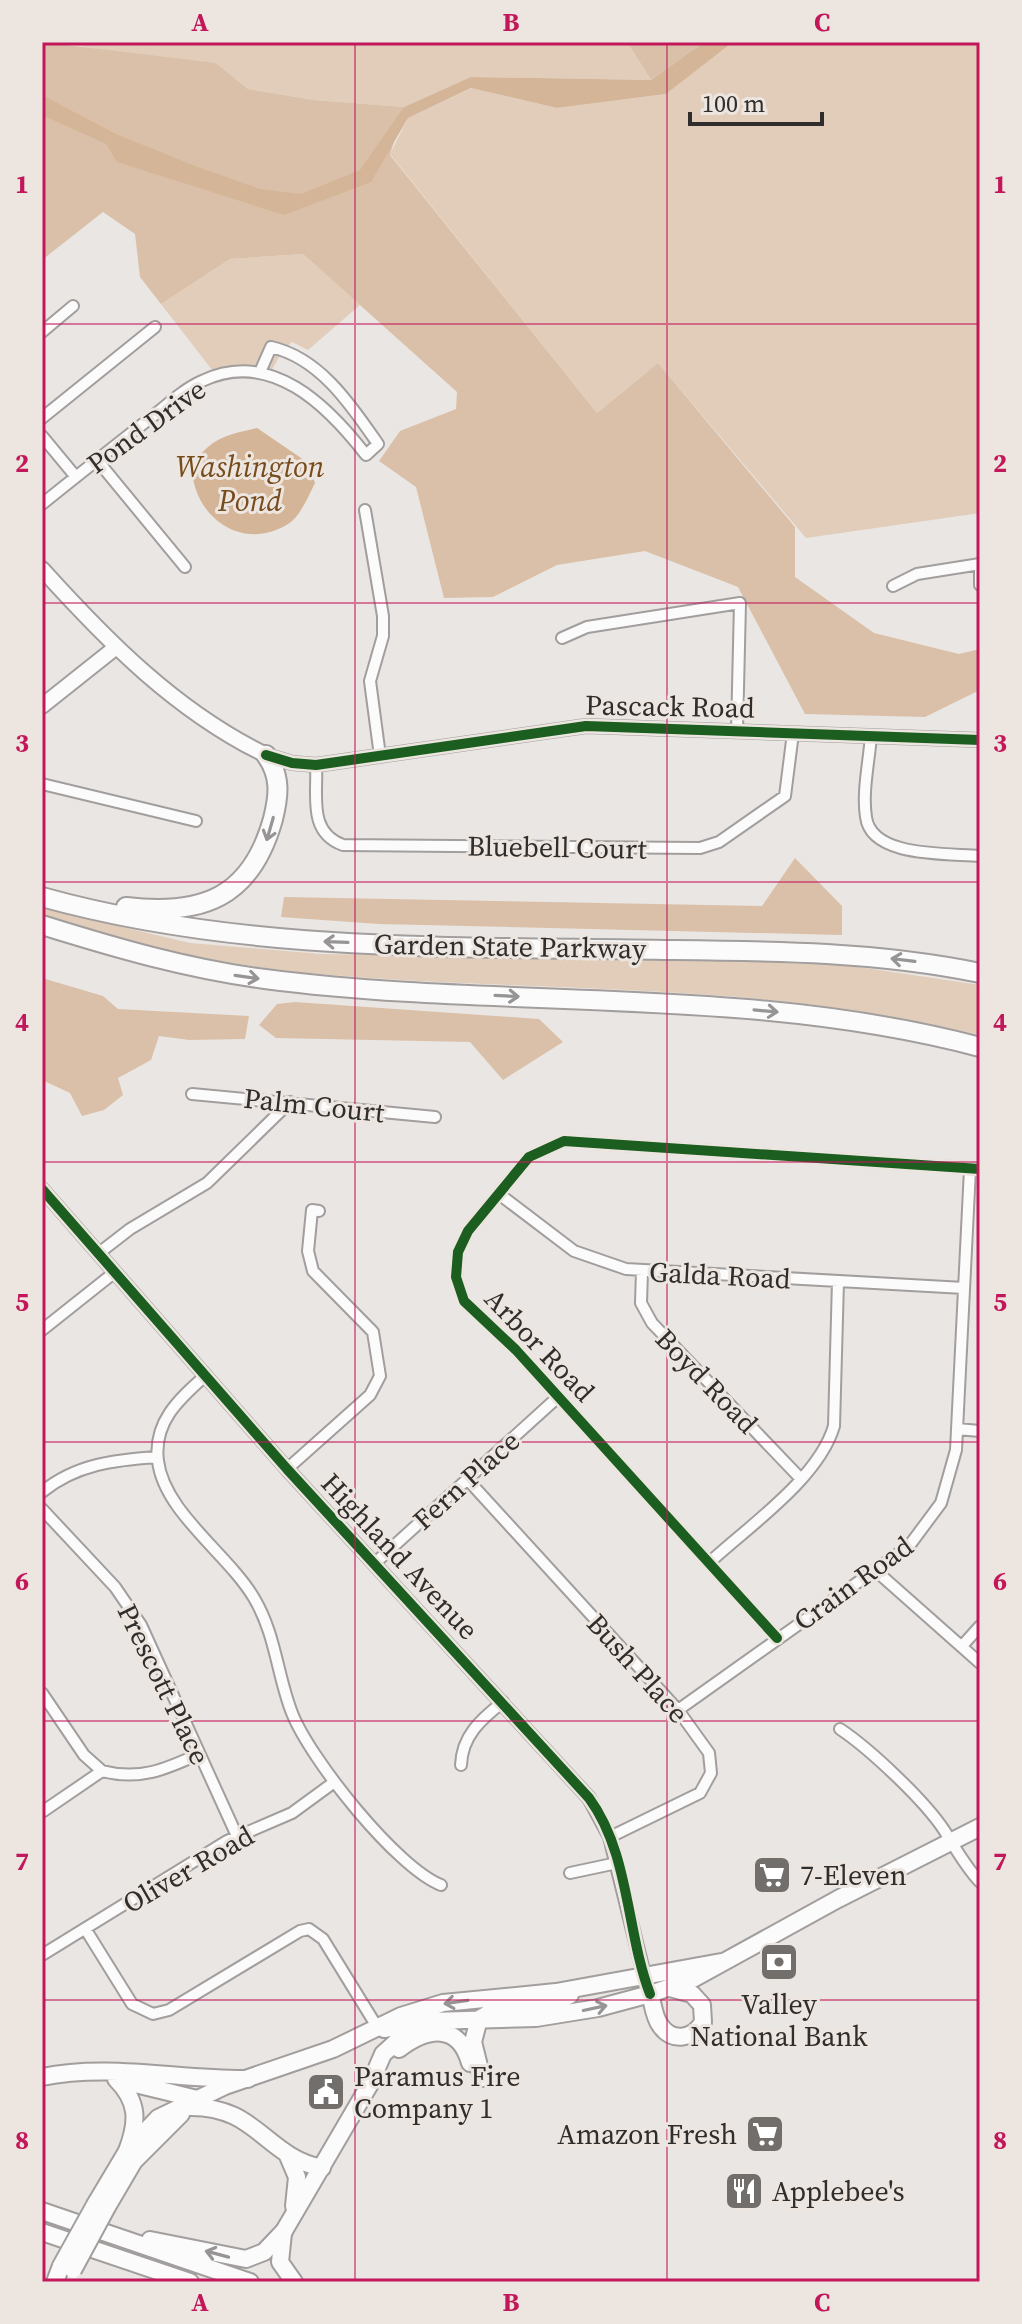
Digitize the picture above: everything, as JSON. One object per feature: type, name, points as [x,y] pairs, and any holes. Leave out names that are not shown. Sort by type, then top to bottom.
[{"type":"highway","points":[[42,894],[157,910],[186,908],[222,896],[248,873],[266,841],[279,790],[277,776],[266,755]]},
{"type":"highway","name":"Garden State Parkway","points":[[42,894],[138,920],[268,938],[413,945],[800,952],[897,959],[980,973]]},
{"type":"highway","name":"Garden State Parkway","points":[[42,925],[171,963]]},
{"type":"highway","name":"Garden State Parkway","points":[[42,932],[131,959],[330,986],[815,1016],[980,1047]]},
{"type":"main road","name":"Pascack Road","points":[[42,569],[115,648],[223,730],[266,755]]},
{"type":"main road","points":[[42,706],[115,648]]},
{"type":"main road","points":[[379,2030],[415,2024],[554,2016],[668,1988],[691,1980],[980,1827]]},
{"type":"main road","points":[[127,2151],[158,2118],[248,2079],[301,2062],[379,2030],[401,2016],[443,2003],[583,1988],[721,1962]]},
{"type":"main road","points":[[370,2084],[404,2045],[443,2033],[456,2036],[465,2046],[478,2079],[473,2042],[477,2021],[495,2010],[550,2005],[583,1988]]},
{"type":"main road","points":[[650,1994],[662,2028],[676,2037],[690,2035],[703,2022],[702,2005],[692,1994],[668,1988]]},
{"type":"main road","points":[[117,2237],[163,2242],[240,2259],[260,2254],[287,2226],[370,2084],[383,2054],[415,2024]]},
{"type":"main road","points":[[42,2077],[91,2072],[248,2079]]},
{"type":"main road","points":[[91,2072],[192,2103],[230,2111],[301,2163],[322,2168]]},
{"type":"main road","points":[[63,2276],[127,2151],[136,2112],[129,2093],[116,2079]]},
{"type":"main road","points":[[102,2205],[145,2148],[192,2103]]},
{"type":"main road","points":[[285,2152],[297,2177],[280,2262],[294,2282]]},
{"type":"main road","points":[[42,2211],[250,2282]]},
{"type":"main road","points":[[43,2233],[190,2282]]},
{"type":"main road","points":[[150,2269],[166,2282]]},
{"type":"street","points":[[42,332],[73,306]]},
{"type":"street","points":[[42,418],[155,327]]},
{"type":"street","name":"Pond Drive","points":[[42,504],[203,380],[229,372],[260,372],[287,382],[320,403],[366,455],[378,444],[350,402],[325,376],[283,350],[271,347],[260,372]]},
{"type":"street","points":[[42,436],[76,477]]},
{"type":"street","points":[[97,460],[185,567]]},
{"type":"street","points":[[365,510],[383,616],[383,636],[370,681],[380,756]]},
{"type":"street","points":[[893,586],[917,574],[980,566],[980,585]]},
{"type":"street","points":[[562,638],[587,627],[740,603],[737,731]]},
{"type":"street","name":"Pascack Road","points":[[266,755],[292,763],[316,765],[586,726],[980,740]]},
{"type":"street","name":"Bluebell Court","points":[[316,765],[314,804],[320,824],[328,837],[343,845],[700,848],[719,842],[785,796],[793,733]]},
{"type":"street","points":[[871,736],[865,814],[876,838],[891,847],[980,856]]},
{"type":"street","points":[[42,784],[196,821]]},
{"type":"street","name":"Palm Court","points":[[192,1094],[435,1117]]},
{"type":"street","points":[[99,1253],[130,1229],[207,1183],[290,1102]]},
{"type":"street","name":"Arbor Road","points":[[777,1638],[516,1350],[472,1311],[459,1289],[456,1265],[462,1240],[539,1150],[576,1140],[975,1169]]},
{"type":"street","name":"Crain Road","points":[[678,1710],[909,1546],[931,1521],[948,1484],[957,1429],[964,1288],[975,1169]]},
{"type":"street","name":"Highland Avenue","points":[[42,1189],[287,1469],[589,1798],[610,1837],[650,1994]]},
{"type":"street","name":"Galda Road","points":[[499,1194],[574,1251],[610,1266],[642,1271],[964,1288]]},
{"type":"street","points":[[287,1469],[370,1395],[380,1376],[373,1332],[319,1280],[309,1261],[312,1210],[319,1211]]},
{"type":"street","name":"Boyd Road","points":[[642,1271],[641,1303],[652,1323],[801,1479]]},
{"type":"street","points":[[42,1330],[115,1272]]},
{"type":"street","points":[[710,1562],[801,1479],[825,1450],[834,1426],[838,1281]]},
{"type":"street","points":[[206,1375],[167,1413],[158,1438],[157,1457],[165,1486],[241,1579],[264,1616],[292,1714],[333,1783],[414,1869],[441,1885]]},
{"type":"street","name":"Fern Place","points":[[375,1563],[558,1397]]},
{"type":"street","points":[[957,1429],[980,1431]]},
{"type":"street","points":[[42,1492],[86,1467],[120,1459],[157,1457]]},
{"type":"street","name":"Bush Place","points":[[467,1479],[678,1710],[709,1753],[709,1783],[684,1803],[610,1837]]},
{"type":"street","name":"Prescott Place","points":[[42,1509],[130,1607],[237,1836]]},
{"type":"street","points":[[875,1570],[980,1663]]},
{"type":"street","points":[[962,1646],[980,1626]]},
{"type":"street","points":[[42,1693],[84,1755],[102,1771],[121,1776],[147,1775],[199,1754]]},
{"type":"street","points":[[461,1765],[461,1751],[469,1735],[482,1718],[503,1702]]},
{"type":"street","points":[[840,1729],[861,1743],[937,1822],[980,1882]]},
{"type":"street","points":[[42,1812],[102,1771]]},
{"type":"street","name":"Oliver Road","points":[[42,1955],[237,1836],[292,1813],[333,1783]]},
{"type":"street","points":[[570,1873],[617,1863]]},
{"type":"street","points":[[86,1930],[132,2004],[153,2014],[169,2010],[300,1931],[309,1929],[323,1939],[379,2030]]},
{"type":"shaded area","points":[[42,42],[216,63],[248,89],[314,100],[404,107],[390,155],[597,413],[658,363],[795,527],[795,577],[874,633],[959,654],[980,649],[980,690],[925,717],[805,714],[738,587],[645,551],[557,565],[493,597],[444,598],[416,487],[379,461],[400,431],[456,409],[457,392],[303,254],[230,259],[161,304],[140,277],[135,234],[103,212],[42,260]]},
{"type":"shaded area","points":[[57,42],[627,42],[651,80],[472,77],[404,107],[314,100],[248,89],[216,63],[132,55]]},
{"type":"shaded area","points":[[627,42],[704,42],[651,80]]},
{"type":"shaded area","points":[[733,42],[980,42],[980,513],[806,538],[658,363],[597,413],[390,154],[408,118],[472,88],[557,108],[666,94]]},
{"type":"shaded area","points":[[303,254],[360,305],[308,350],[292,342],[283,350],[269,375],[216,375],[161,304],[230,259]]},
{"type":"shaded area","points":[[795,858],[842,906],[842,935],[379,924],[281,917],[284,897],[762,906]]},
{"type":"shaded area","points":[[42,908],[190,943],[321,954],[773,961],[852,966],[980,985],[980,1035],[862,1012],[731,996],[378,979],[284,970],[214,960],[110,936],[42,916]]},
{"type":"shaded area","points":[[42,978],[103,996],[118,1009],[249,1016],[245,1039],[189,1040],[159,1036],[151,1060],[118,1078],[123,1095],[104,1110],[82,1116],[70,1093],[42,1080]]},
{"type":"shaded area","points":[[295,1002],[539,1019],[563,1042],[503,1080],[470,1042],[276,1038],[259,1025],[277,1004]]},
{"type":"water","points":[[704,42],[733,42],[666,94],[557,108],[471,88],[408,118],[371,182],[284,215],[117,162],[106,144],[42,115],[42,95],[116,134],[195,166],[260,189],[301,194],[360,170],[404,107],[471,77],[651,80]]},
{"type":"water","name":"Washington Pond","points":[[257,428],[307,462],[315,483],[292,521],[271,532],[254,534],[237,532],[210,514],[194,484],[192,466],[213,443]]},
{"type":"cycle path","points":[[266,755],[292,763],[316,765],[586,726],[980,740]]},
{"type":"cycle path","points":[[777,1638],[516,1350],[464,1301],[456,1277],[458,1252],[468,1231],[529,1157],[564,1141],[980,1169]]},
{"type":"cycle path","points":[[42,1189],[287,1469],[589,1798],[602,1820],[620,1868],[650,1994]]},
{"type":"place","name":"7-Eleven","points":[[772,1875]]},
{"type":"place","name":"Valley National Bank","points":[[779,1962]]},
{"type":"place","name":"Paramus Fire Company 1","points":[[326,2092]]},
{"type":"place","name":"Amazon Fresh","points":[[765,2134]]},
{"type":"place","name":"Applebee's","points":[[744,2191]]}]
